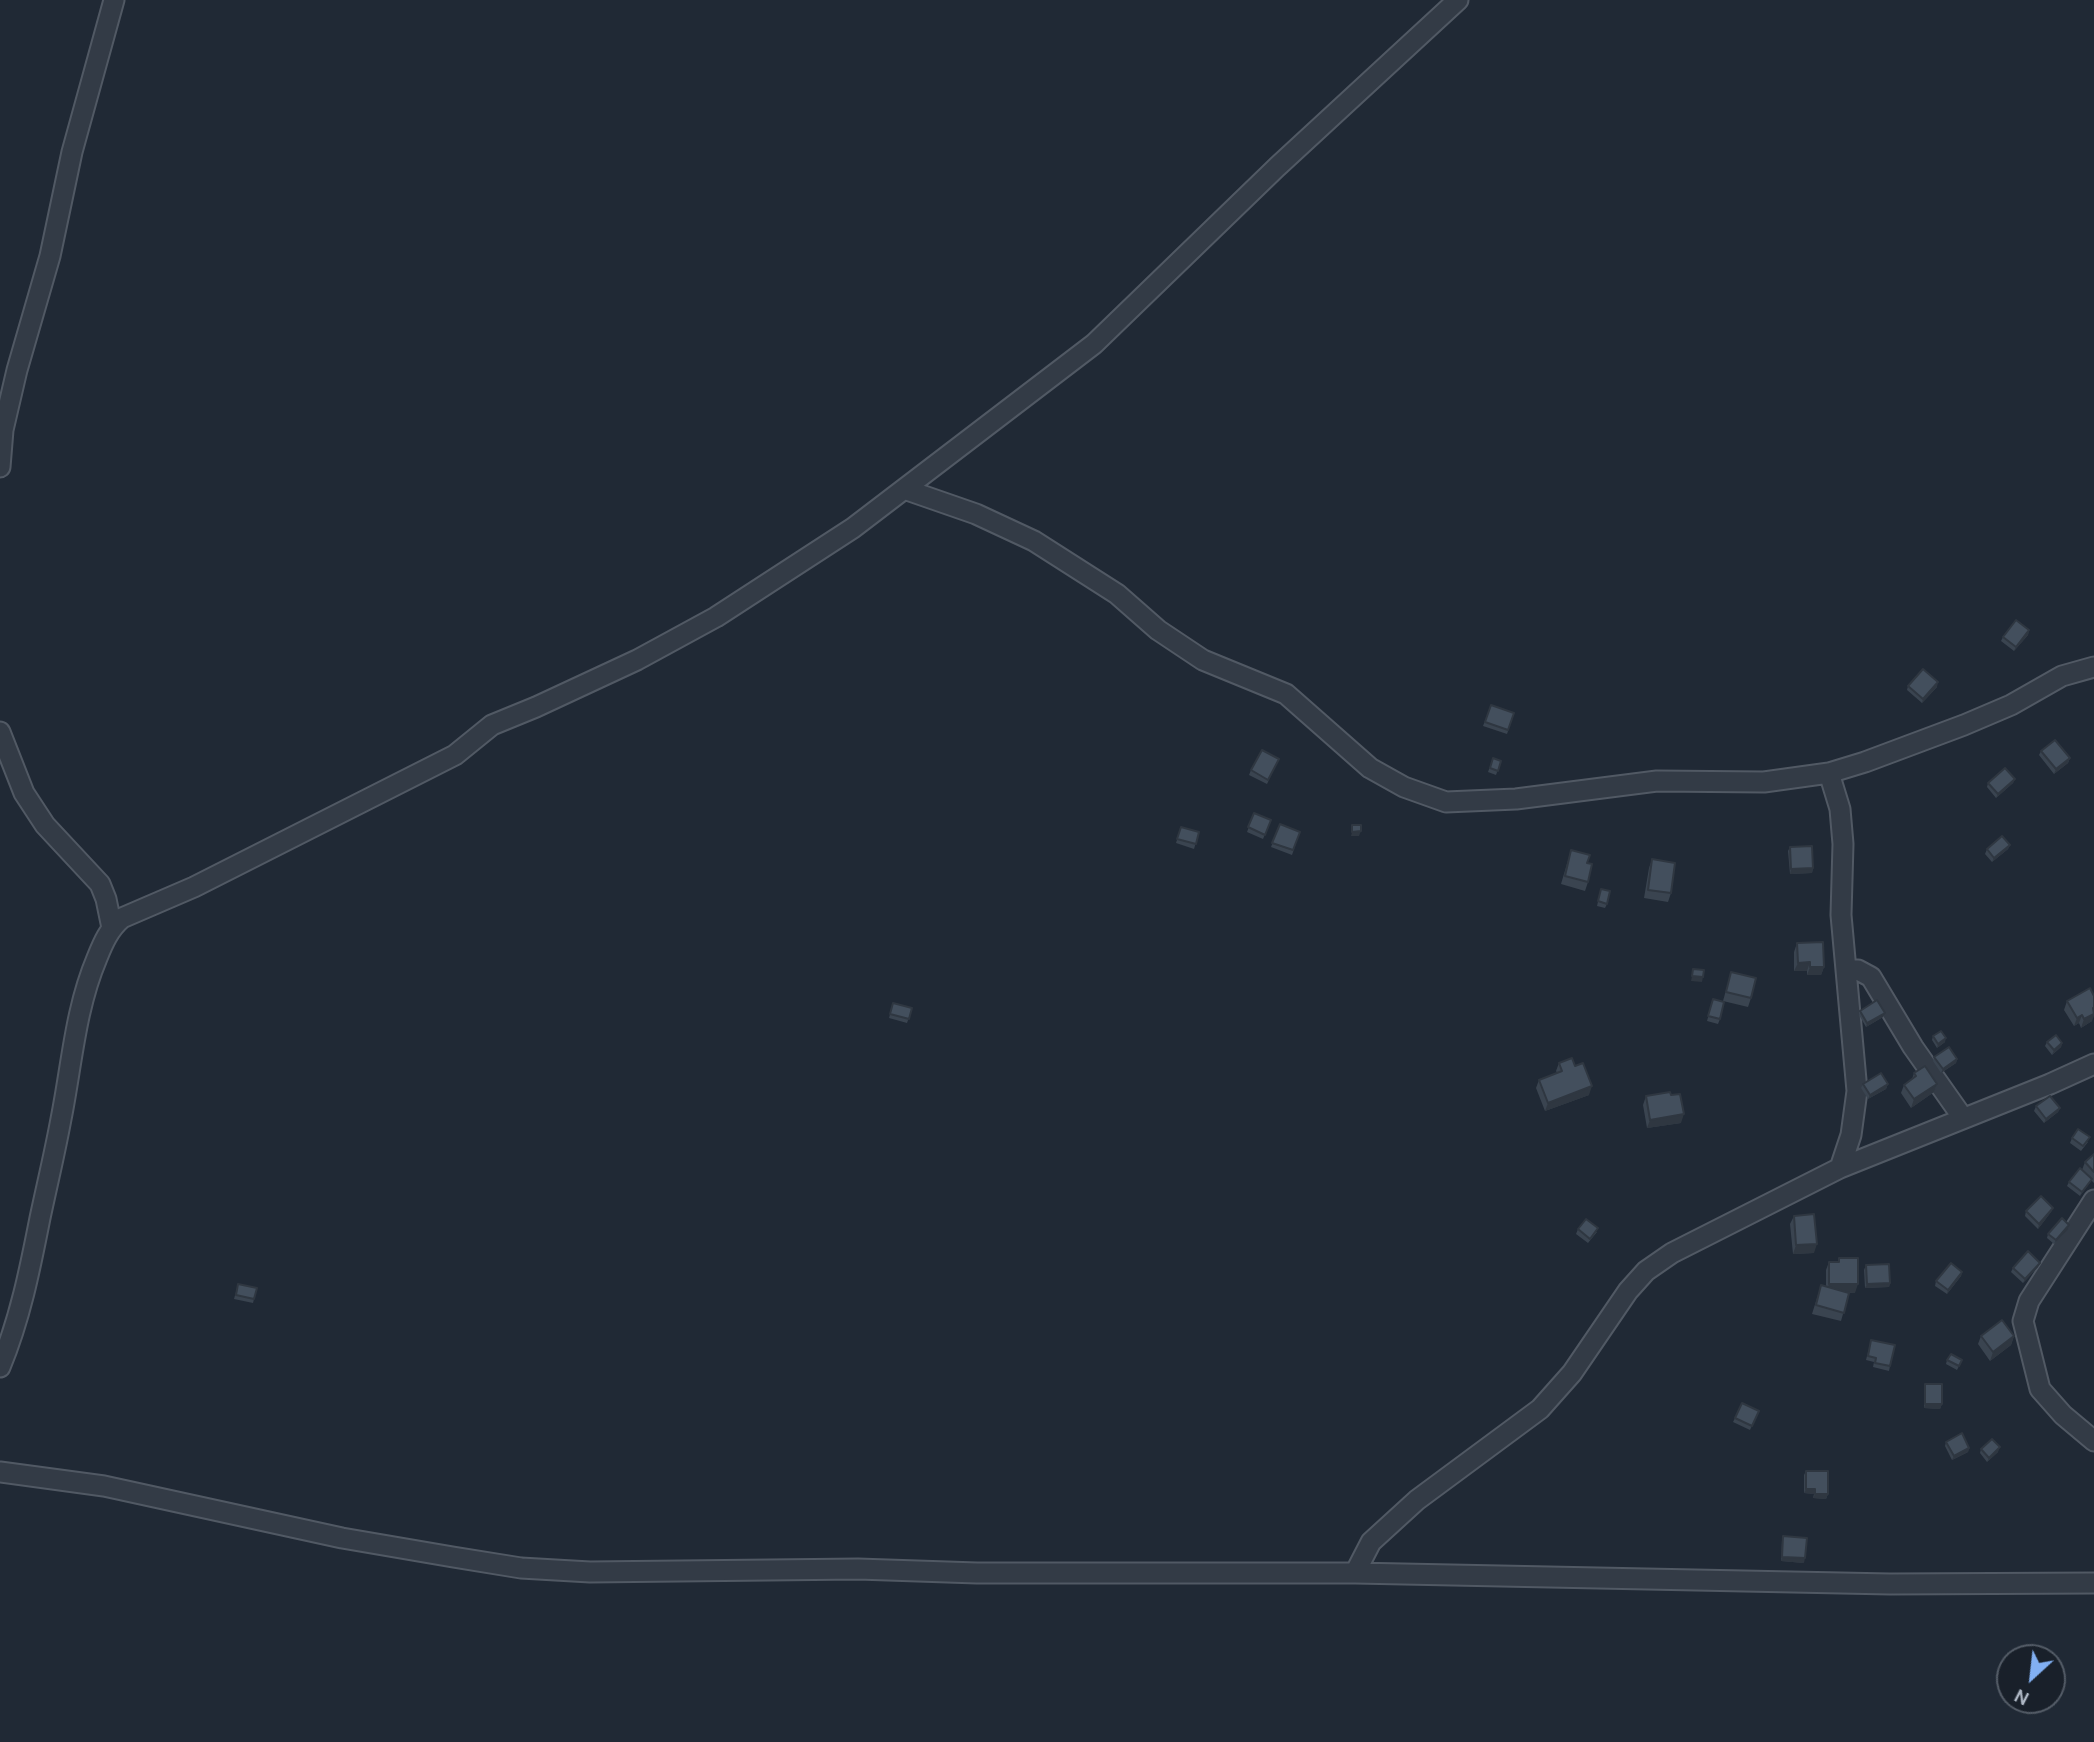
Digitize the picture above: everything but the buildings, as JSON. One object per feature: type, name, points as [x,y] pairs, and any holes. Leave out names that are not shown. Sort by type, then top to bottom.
[{"type":"street","points":[[0,467],[3,430],[50,256],[72,152],[114,0]]},
{"type":"street","points":[[0,1367],[29,1276],[62,1117],[76,1023],[85,988],[105,937],[122,918],[205,882],[455,755],[492,725],[637,660],[716,617],[853,528],[1094,344],[1277,167],[1458,0]]},
{"type":"street","points":[[904,489],[976,513],[1034,541],[1117,594],[1158,630],[1203,660],[1286,694],[1370,768],[1404,787],[1446,802],[1516,799],[1657,781],[1764,782],[1829,773],[1964,726],[2011,705],[2062,676],[2094,667]]},
{"type":"street","points":[[0,732],[24,793],[46,825],[100,884],[112,928]]},
{"type":"street","points":[[1829,773],[1840,809],[1843,844],[1841,915],[1857,1091],[1851,1135],[1840,1168]]},
{"type":"street","points":[[1847,970],[1858,970],[1871,977],[1913,1047],[1964,1118]]},
{"type":"street","points":[[1355,1573],[1371,1542],[1417,1500],[1540,1409],[1572,1373],[1628,1291],[1646,1271],[1672,1253],[1840,1168],[2094,1064]]},
{"type":"street","points":[[2094,1200],[2029,1301],[2023,1321],[2040,1389],[2063,1415],[2094,1441]]},
{"type":"street","points":[[0,1472],[104,1486],[342,1538],[521,1568],[590,1572],[858,1569],[977,1573],[1355,1573],[1890,1584],[2094,1583]]}]
